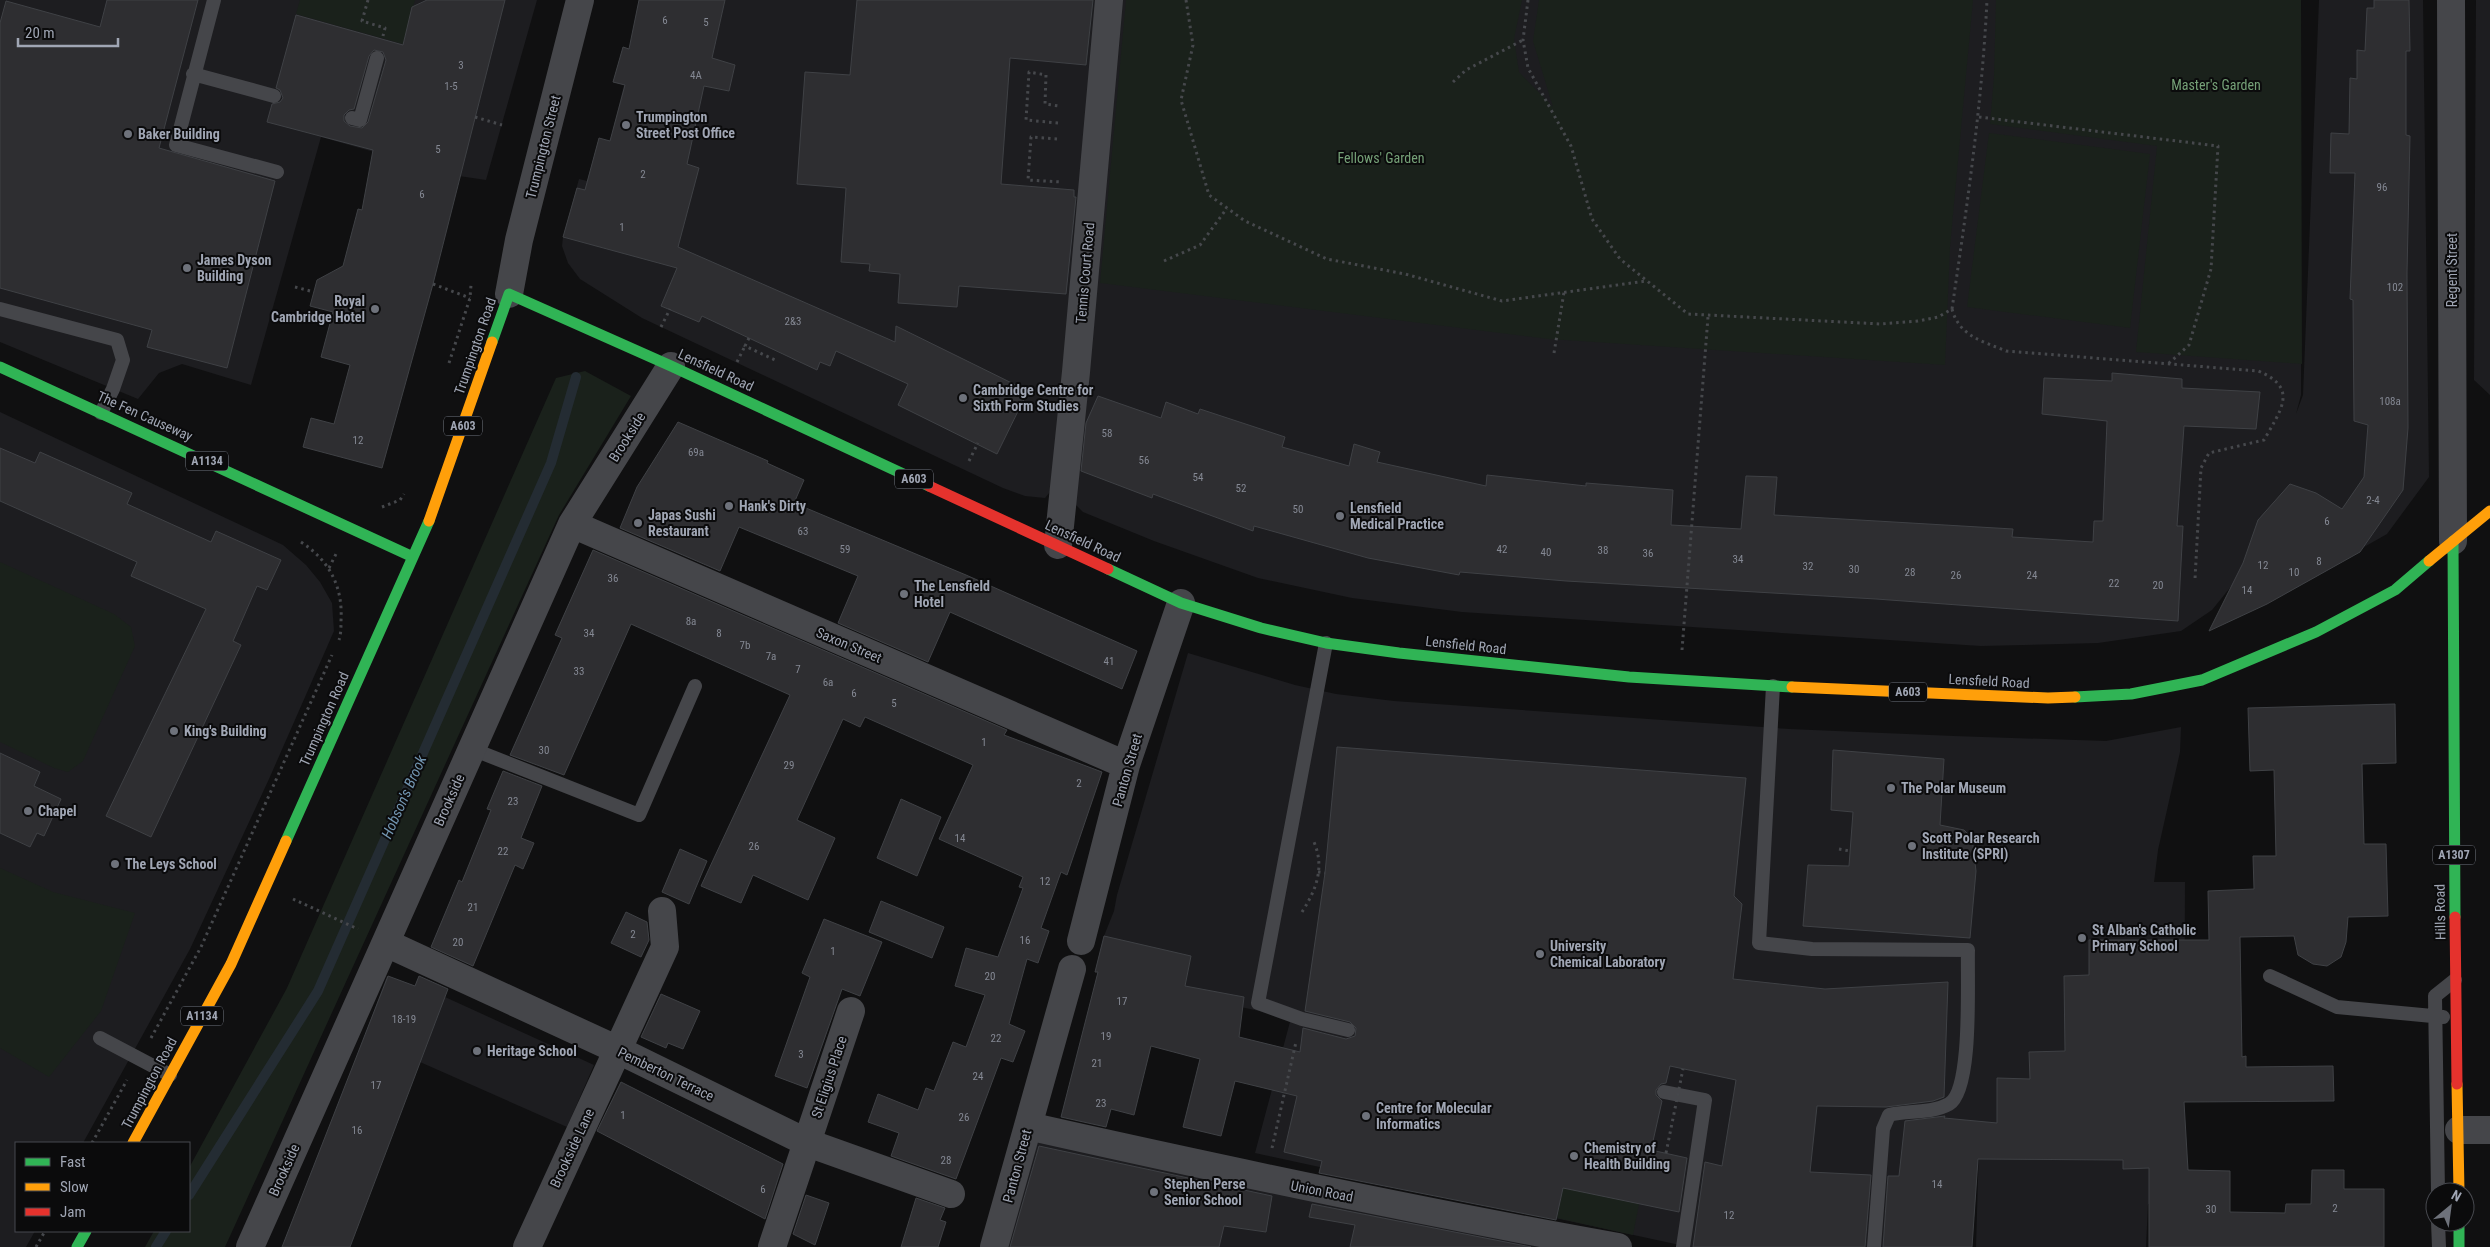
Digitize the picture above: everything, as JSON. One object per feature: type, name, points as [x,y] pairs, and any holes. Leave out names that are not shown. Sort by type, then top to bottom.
[{"type":"main road","name":"Lensfield Road","points":[[506,302],[672,366],[1181,602],[1261,628],[1326,643],[1398,653],[1681,681],[2048,698],[2131,694],[2202,680],[2316,632],[2395,590],[2453,541]]},
{"type":"main road","name":"Trumpington Road","points":[[134,1142],[231,964],[431,518],[506,302]]},
{"type":"main road","name":"The Fen Causeway","points":[[0,367],[413,557]]},
{"type":"main road","name":"A603","points":[[2453,541],[2490,511]]},
{"type":"main road","name":"Hills Road","points":[[2453,541],[2455,980],[2459,1182]]},
{"type":"main road","points":[[77,1247],[85,1232]]},
{"type":"main road","points":[[2459,1232],[2459,1247]]},
{"type":"street","name":"Trumpington Street","points":[[506,302],[580,0]]},
{"type":"street","name":"Tennis Court Road","points":[[1058,546],[1076,372],[1109,0]]},
{"type":"street","name":"Regent Street","points":[[2451,0],[2453,541]]},
{"type":"street","name":"Brookside","points":[[250,1247],[572,524],[672,366]]},
{"type":"street","name":"Saxon Street","points":[[572,524],[1126,765]]},
{"type":"street","name":"Panton Street","points":[[1081,941],[1126,765],[1181,602]]},
{"type":"street","name":"Brookside Lane","points":[[527,1247],[665,947],[662,911]]},
{"type":"street","name":"Pemberton Terrace","points":[[386,943],[618,1050],[808,1143],[951,1194]]},
{"type":"street","name":"Panton Street","points":[[994,1247],[1072,969]]},
{"type":"street","name":"St Eligius Place","points":[[772,1247],[851,1011]]},
{"type":"street","name":"Union Road","points":[[1028,1126],[1264,1179],[1473,1221],[1618,1247]]},
{"type":"street","points":[[2459,1130],[2490,1130]]},
{"type":"lane","points":[[214,0],[193,74],[176,145],[277,172]]},
{"type":"lane","points":[[352,118],[360,120],[377,58]]},
{"type":"lane","points":[[193,74],[274,96]]},
{"type":"lane","points":[[0,309],[117,340],[123,360],[113,389],[101,413]]},
{"type":"lane","points":[[1326,643],[1258,1003],[1302,1019],[1348,1030]]},
{"type":"lane","points":[[472,749],[639,815],[695,686]]},
{"type":"lane","points":[[1773,686],[1759,943],[1812,949],[1968,950],[1966,1047],[1964,1072],[1960,1089],[1951,1103],[1937,1110],[1905,1111],[1888,1115],[1883,1129],[1874,1247]]},
{"type":"lane","points":[[2270,976],[2337,1007],[2456,1018]]},
{"type":"lane","points":[[2438,1182],[2435,996],[2455,980]]},
{"type":"lane","points":[[100,1038],[170,1076]]},
{"type":"lane","points":[[1664,1092],[1705,1100],[1683,1247]]},
{"type":"lane","points":[[2438,1232],[2439,1247]]},
{"type":"path","points":[[368,0],[362,21],[385,28],[382,39]]},
{"type":"path","points":[[1186,0],[1193,45],[1181,100],[1209,195],[1245,221],[1328,259],[1405,274],[1502,301],[1646,281]]},
{"type":"path","points":[[1528,0],[1523,40],[1528,68],[1570,146],[1592,219],[1620,259],[1688,314],[1708,317],[1881,324],[1925,320],[1938,317],[1952,309]]},
{"type":"path","points":[[1987,0],[1984,74],[1952,309],[1956,323],[1975,338],[2006,351],[2258,372],[2274,378],[2282,388],[2284,404],[2264,440],[2209,453],[2201,468],[2195,579]]},
{"type":"path","points":[[1453,82],[1466,70],[1523,40]]},
{"type":"path","points":[[1058,123],[1026,120],[1029,72],[1046,75],[1044,104],[1059,106]]},
{"type":"path","points":[[475,117],[502,125]]},
{"type":"path","points":[[1979,117],[2218,146],[2211,269],[2189,345],[2167,365]]},
{"type":"path","points":[[1057,139],[1031,137],[1028,180],[1064,182]]},
{"type":"path","points":[[1164,261],[1200,245],[1227,208]]},
{"type":"path","points":[[433,284],[470,298],[506,302]]},
{"type":"path","points":[[447,370],[470,298],[471,285]]},
{"type":"path","points":[[295,287],[314,292]]},
{"type":"path","points":[[1554,353],[1564,292]]},
{"type":"path","points":[[661,327],[670,309]]},
{"type":"path","points":[[1681,681],[1708,317]]},
{"type":"path","points":[[737,363],[748,338]]},
{"type":"path","points":[[744,346],[775,360]]},
{"type":"path","points":[[969,461],[978,443]]},
{"type":"path","points":[[375,507],[400,500],[409,486]]},
{"type":"path","points":[[93,1142],[201,947],[340,637],[342,600],[329,568],[311,548],[295,537]]},
{"type":"path","points":[[1839,849],[1850,850]]},
{"type":"path","points":[[1302,912],[1315,891],[1319,854]]},
{"type":"path","points":[[1318,872],[1324,873]]},
{"type":"path","points":[[265,886],[361,931]]},
{"type":"path","points":[[1264,1179],[1302,1019]]},
{"type":"path","points":[[1666,1153],[1683,1069]]},
{"type":"path","points":[[36,1247],[44,1232]]},
{"type":"shaded area","points":[[0,0],[537,0],[486,180],[459,176],[321,137],[251,385],[182,364],[159,373],[138,399],[0,342]]},
{"type":"shaded area","points":[[639,0],[1099,0],[1054,487],[1045,498],[1025,496],[1003,488],[642,318],[580,279],[568,263],[562,246],[563,237],[579,179],[587,181],[599,138],[610,141],[624,85],[613,82],[623,47],[662,58]]},
{"type":"shaded area","points":[[1119,0],[2301,0],[2301,395],[2296,414],[2303,395],[2319,0],[2423,0],[2429,477],[2387,534],[2267,602],[2244,564],[2261,513],[2243,563],[2233,584],[2212,610],[2181,631],[2098,643],[1981,646],[1462,612],[1352,598],[1258,578],[1154,541],[1083,512],[1069,498]]},
{"type":"shaded area","points":[[2476,0],[2490,0],[2490,395],[2474,380]]},
{"type":"shaded area","name":"The Leys School","points":[[0,412],[283,545],[306,565],[320,582],[332,603],[334,631],[269,779],[190,949],[84,1142],[15,1142],[15,1232],[34,1232],[26,1247],[0,1247]]},
{"type":"shaded area","name":"University Chemical Laboratory","points":[[1188,653],[1295,685],[1336,694],[1394,701],[1789,729],[1954,736],[2106,741],[2181,727],[2180,752],[2158,850],[2154,882],[2185,882],[2184,1105],[2190,1206],[2148,1204],[2146,1247],[1976,1247],[1979,1144],[1972,1247],[1689,1247],[1255,1153],[1291,1018],[1213,1001],[1174,987],[1095,972]]},
{"type":"shaded area","name":"Heritage School","points":[[387,976],[445,997],[594,1065],[567,1127],[420,1062],[363,1040]]},
{"type":"shaded area","name":"Stephen Perse Senior School","points":[[1034,1138],[1549,1247],[1000,1247]]},
{"type":"green space","points":[[300,0],[415,0],[413,7],[410,8],[411,12],[403,44],[296,14]]},
{"type":"green space","name":"Fellows' Garden","points":[[1126,0],[1522,0],[1514,39],[1519,72],[1553,107],[1533,41],[1539,0],[1973,0],[1950,247],[1945,365],[1549,339],[1100,283]]},
{"type":"green space","name":"Master's Garden","points":[[1996,0],[2301,0],[2302,364],[2136,352],[2157,146],[1990,124],[1994,76]]},
{"type":"green space","points":[[1989,133],[2150,154],[2130,328],[1967,307]]},
{"type":"green space","points":[[585,371],[631,396],[559,515],[225,1247],[145,1247],[153,1232],[190,1232],[190,1166],[287,988],[556,378]]},
{"type":"green space","points":[[0,562],[114,614],[131,627],[135,646],[83,761],[68,772],[54,768],[0,742]]},
{"type":"green space","points":[[0,868],[53,892],[135,913],[101,1011],[49,1077],[0,1048]]},
{"type":"green space","points":[[1563,1188],[1639,1204],[1633,1235],[1557,1218]]},
{"type":"building","points":[[107,0],[198,0],[159,148],[275,181],[227,368],[147,347],[152,330],[0,288],[0,23],[6,1],[100,27]]},
{"type":"building","points":[[427,0],[505,0],[433,284],[382,468],[303,447],[311,418],[334,424],[350,365],[321,357],[333,312],[310,306],[317,280],[343,266],[358,209],[362,210],[373,150],[267,122],[272,104],[280,102],[283,98],[280,90],[276,88],[296,15],[403,45],[412,7]],"holes":[[[374,50],[383,52],[386,60],[368,122],[362,128],[350,126],[344,121],[344,115],[349,110],[354,109],[369,56]]]},
{"type":"building","points":[[639,0],[725,0],[712,58],[735,65],[729,91],[704,86],[687,164],[699,168],[678,247],[895,342],[896,326],[1028,391],[997,454],[898,405],[908,384],[836,351],[830,366],[820,362],[817,370],[702,316],[699,322],[661,306],[677,268],[563,237],[577,188],[585,190],[599,138],[610,141],[625,85],[613,82],[623,47],[629,49]]},
{"type":"building","points":[[857,0],[1093,0],[1086,65],[1010,58],[1001,184],[1074,190],[1074,197],[1076,197],[1066,294],[959,286],[957,307],[898,303],[900,274],[869,271],[870,264],[841,262],[846,188],[797,184],[805,72],[850,75]]},
{"type":"building","points":[[2374,0],[2409,0],[2410,51],[2406,51],[2406,135],[2410,136],[2407,273],[2408,428],[2403,490],[2360,552],[2267,604],[2209,631],[2243,563],[2258,520],[2290,484],[2316,493],[2342,509],[2364,477],[2368,425],[2354,421],[2353,300],[2350,299],[2355,173],[2330,173],[2331,133],[2349,134],[2350,78],[2357,79],[2357,50],[2365,51],[2367,8],[2374,8]]},
{"type":"building","points":[[2112,373],[2182,379],[2182,388],[2260,392],[2256,429],[2184,426],[2177,526],[2183,526],[2178,621],[1876,599],[1566,581],[1460,572],[1459,575],[1368,558],[1254,526],[1253,531],[1153,494],[1152,498],[1081,471],[1086,423],[1098,396],[1161,418],[1166,402],[1198,414],[1200,409],[1285,437],[1282,447],[1349,466],[1354,444],[1380,452],[1377,462],[1486,486],[1487,475],[1586,486],[1586,483],[1673,490],[1671,525],[1741,529],[1746,476],[1777,477],[1774,515],[2013,529],[2012,537],[2093,542],[2094,521],[2103,521],[2107,421],[2042,414],[2044,378],[2112,381]]},
{"type":"building","points":[[678,422],[768,461],[767,463],[804,480],[794,503],[966,575],[1137,651],[1122,689],[950,612],[928,662],[838,623],[858,576],[739,527],[720,571],[620,528],[637,487]]},
{"type":"building","points":[[0,448],[35,463],[40,452],[132,493],[127,504],[211,542],[216,531],[281,560],[267,590],[257,586],[233,641],[241,645],[151,837],[106,816],[206,609],[131,576],[137,562],[0,501]]},
{"type":"building","points":[[593,550],[1007,730],[1004,735],[1102,772],[1067,875],[1061,872],[1041,928],[1049,931],[1038,963],[1027,959],[1009,1024],[1025,1031],[1013,1062],[1001,1058],[956,1179],[891,1156],[899,1133],[868,1122],[878,1094],[918,1110],[926,1088],[934,1091],[953,1042],[966,1047],[985,995],[955,986],[966,948],[998,957],[1023,888],[1019,887],[1023,877],[939,839],[973,765],[865,717],[860,727],[843,719],[797,820],[835,838],[808,900],[753,875],[741,903],[701,886],[790,695],[631,624],[564,775],[510,755],[562,638],[555,635]]},
{"type":"building","points":[[2395,704],[2396,763],[2362,764],[2364,844],[2386,844],[2388,916],[2348,917],[2346,942],[2341,957],[2327,966],[2313,964],[2298,955],[2294,936],[2240,937],[2242,1057],[2246,1056],[2246,1067],[2333,1066],[2334,1101],[2184,1102],[2188,1170],[2230,1171],[2230,1212],[2285,1213],[2286,1204],[2311,1204],[2312,1170],[2344,1170],[2344,1189],[2384,1189],[2384,1247],[2149,1247],[2149,1168],[2123,1169],[2123,1160],[1978,1159],[1972,1247],[1883,1247],[1888,1176],[1899,1176],[1905,1121],[1945,1116],[1944,1118],[1997,1123],[1997,1078],[2030,1079],[2029,1052],[2065,1051],[2064,976],[2089,975],[2089,940],[2209,940],[2208,891],[2254,889],[2253,856],[2276,856],[2274,770],[2250,771],[2248,708]]},
{"type":"building","name":"University Chemical Laboratory","points":[[1337,747],[1746,778],[1734,896],[1742,904],[1733,979],[1825,989],[1948,982],[1944,1097],[1933,1101],[1886,1107],[1817,1106],[1810,1172],[1871,1175],[1865,1247],[1693,1247],[1705,1162],[1722,1166],[1736,1080],[1670,1066],[1666,1083],[1661,1084],[1656,1090],[1656,1095],[1662,1101],[1651,1150],[1687,1158],[1679,1212],[1563,1188],[1556,1220],[1319,1173],[1322,1161],[1284,1152],[1297,1096],[1235,1081],[1221,1136],[1183,1127],[1200,1059],[1151,1046],[1134,1115],[1111,1109],[1106,1127],[1061,1117],[1098,972],[1095,972],[1104,936],[1191,956],[1185,986],[1244,997],[1239,1037],[1300,1052],[1303,1028],[1346,1039],[1355,1036],[1356,1028],[1350,1022],[1305,1011],[1325,873]]},
{"type":"building","name":"Scott Polar Research Institute (SPRI)","points":[[1833,750],[1944,759],[1940,825],[1964,830],[1972,838],[1976,871],[1970,938],[1803,926],[1808,865],[1849,866],[1853,812],[1831,810]]},
{"type":"building","name":"Chapel","points":[[0,753],[40,772],[34,786],[61,799],[44,836],[37,833],[30,847],[0,833]]},
{"type":"building","points":[[503,771],[542,786],[521,838],[534,843],[523,869],[515,865],[473,966],[431,947],[459,880],[462,882],[491,810],[487,809]]},
{"type":"building","points":[[901,799],[941,817],[917,876],[877,858]]},
{"type":"building","points":[[680,849],[707,861],[689,904],[662,892]]},
{"type":"building","points":[[881,901],[944,927],[932,958],[869,932]]},
{"type":"building","points":[[626,912],[647,922],[649,940],[641,957],[611,943]]},
{"type":"building","points":[[824,919],[882,942],[860,996],[842,989],[807,1088],[775,1076],[810,977],[802,973]]},
{"type":"building","points":[[388,976],[415,986],[419,976],[448,989],[350,1247],[282,1247]]},
{"type":"building","points":[[661,994],[700,1011],[683,1049],[668,1043],[666,1048],[641,1037]]},
{"type":"building","points":[[621,1082],[783,1164],[765,1219],[597,1131]]},
{"type":"building","name":"Stephen Perse Senior School","points":[[1039,1146],[1272,1196],[1266,1232],[1224,1226],[1219,1247],[1010,1247]]},
{"type":"building","points":[[806,1195],[829,1203],[815,1245],[793,1234]]},
{"type":"building","points":[[916,1198],[945,1208],[940,1220],[946,1222],[938,1247],[901,1247]]},
{"type":"building","points":[[1312,1204],[1531,1247],[1350,1247],[1355,1225],[1309,1217]]},
{"type":"waterway","name":"Hobson's Brook","points":[[190,1193],[318,991],[551,463],[576,377]]},
{"type":"waterway","name":"Hobson's Brook","points":[[156,1247],[165,1232]]},
{"type":"traffic: fast","points":[[492,342],[509,294],[671,366],[929,486]]},
{"type":"traffic: fast","points":[[0,367],[413,557]]},
{"type":"traffic: fast","points":[[286,841],[429,521]]},
{"type":"traffic: fast","points":[[2453,541],[2455,917]]},
{"type":"traffic: fast","points":[[2075,697],[2131,694],[2202,680],[2316,632],[2395,590],[2429,561]]},
{"type":"traffic: fast","points":[[1108,569],[1181,603],[1261,628],[1326,643],[1399,653],[1629,677],[1792,687]]},
{"type":"traffic: fast","points":[[77,1247],[85,1232]]},
{"type":"traffic: fast","points":[[2459,1232],[2459,1247]]},
{"type":"traffic: slow","points":[[429,521],[492,342]]},
{"type":"traffic: slow","points":[[2429,561],[2490,511]]},
{"type":"traffic: slow","points":[[1792,687],[2048,698],[2075,697]]},
{"type":"traffic: slow","points":[[134,1142],[231,964],[286,841]]},
{"type":"traffic: slow","points":[[2457,1084],[2459,1182]]},
{"type":"traffic: jam","points":[[929,486],[1108,569]]},
{"type":"traffic: jam","points":[[2455,917],[2457,1084]]},
{"type":"place","name":"Trumpington Street Post Office","points":[[626,125]]},
{"type":"place","name":"Baker Building","points":[[128,134]]},
{"type":"place","name":"James Dyson Building","points":[[187,268]]},
{"type":"place","name":"Royal Cambridge Hotel","points":[[375,309]]},
{"type":"place","name":"Cambridge Centre for Sixth Form Studies","points":[[963,398]]},
{"type":"place","name":"Hank's Dirty","points":[[729,506]]},
{"type":"place","name":"Lensfield Medical Practice","points":[[1340,516]]},
{"type":"place","name":"Japas Sushi Restaurant","points":[[638,523]]},
{"type":"place","name":"The Lensfield Hotel","points":[[904,594]]},
{"type":"place","name":"King's Building","points":[[174,731]]},
{"type":"place","name":"The Polar Museum","points":[[1891,788]]},
{"type":"place","name":"Chapel","points":[[28,811]]},
{"type":"place","name":"Scott Polar Research Institute (SPRI)","points":[[1912,846]]},
{"type":"place","name":"The Leys School","points":[[115,864]]},
{"type":"place","name":"St Alban's Catholic Primary School","points":[[2082,938]]},
{"type":"place","name":"University Chemical Laboratory","points":[[1540,954]]},
{"type":"place","name":"Heritage School","points":[[477,1051]]},
{"type":"place","name":"Centre for Molecular Informatics","points":[[1366,1116]]},
{"type":"place","name":"Chemistry of Health Building","points":[[1574,1156]]},
{"type":"place","name":"Stephen Perse Senior School","points":[[1154,1192]]}]
